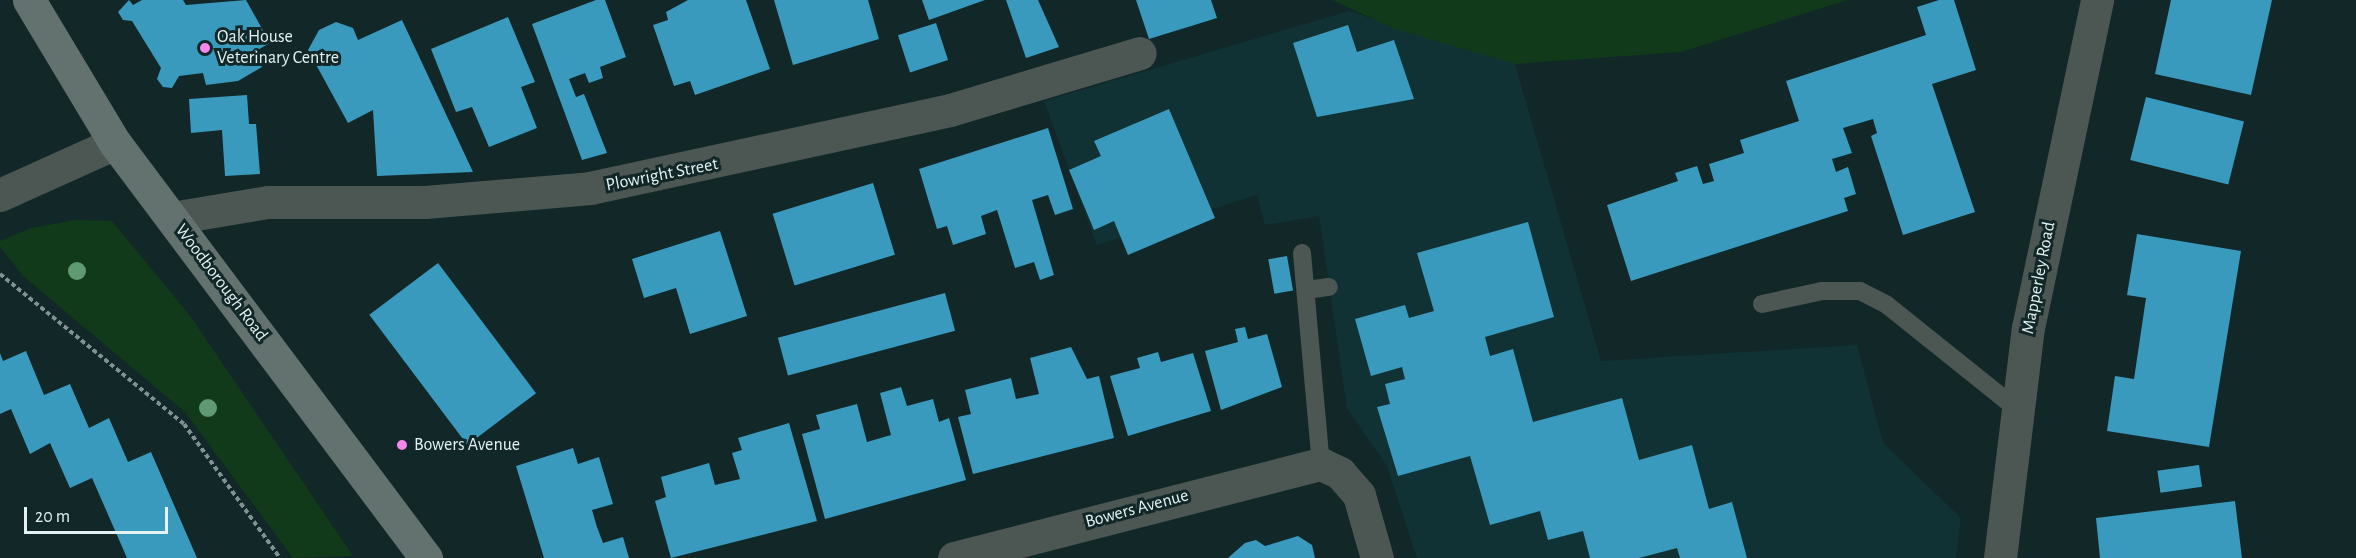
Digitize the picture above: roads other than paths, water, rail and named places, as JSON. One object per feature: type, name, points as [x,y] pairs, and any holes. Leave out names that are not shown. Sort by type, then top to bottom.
[{"type":"main road","name":"Woodborough Road","points":[[28,0],[115,143],[426,558]]},
{"type":"street","name":"Mapperley Road","points":[[2000,558],[2028,328],[2097,0]]},
{"type":"street","name":"Plowright Street","points":[[172,218],[268,202],[425,202],[590,188],[950,110],[1140,52]]},
{"type":"street","points":[[0,195],[115,143]]},
{"type":"street","points":[[1321,464],[1340,473],[1359,495],[1377,558]]},
{"type":"street","name":"Bowers Avenue","points":[[954,558],[1321,464]]},
{"type":"lane","points":[[1302,253],[1321,464]]},
{"type":"lane","points":[[1307,290],[1329,287]]},
{"type":"lane","points":[[1762,304],[1822,291],[1860,291],[1887,305],[2017,409]]},
{"type":"place","name":"Oak House Veterinary Centre","points":[[205,48]]},
{"type":"place","name":"Bowers Avenue","points":[[402,445]]}]
